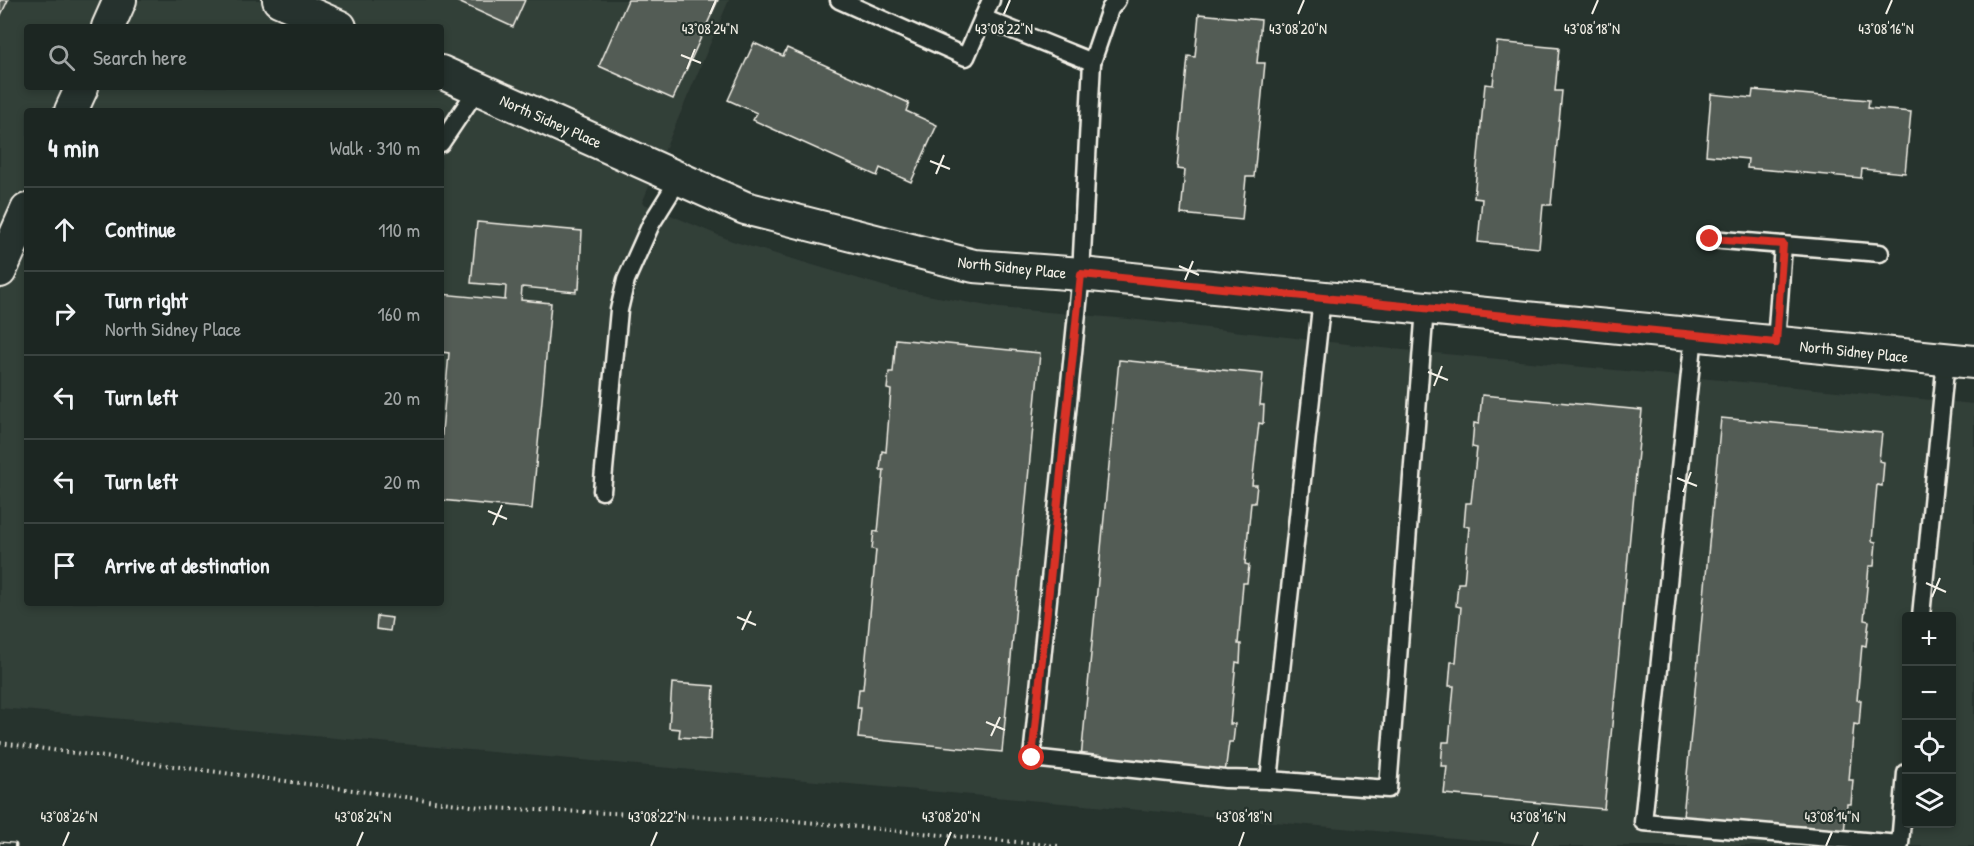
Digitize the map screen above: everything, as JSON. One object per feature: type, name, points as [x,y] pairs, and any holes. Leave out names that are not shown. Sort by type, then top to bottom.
[{"type":"street","points":[[109,24],[120,0]]},
{"type":"street","points":[[279,0],[333,24]]},
{"type":"street","name":"North Sidney Place","points":[[444,73],[745,208],[974,266],[1081,274],[1960,361]]},
{"type":"street","points":[[72,108],[81,90]]},
{"type":"street","points":[[2,259],[24,216]]},
{"type":"lane","points":[[839,0],[966,57],[991,0]]},
{"type":"lane","points":[[1117,0],[1110,9],[1092,62],[1081,274],[1032,758],[1226,779],[1388,789],[1425,308]]},
{"type":"lane","points":[[983,18],[1092,62]]},
{"type":"lane","points":[[444,139],[478,88]]},
{"type":"lane","points":[[602,491],[619,310],[626,280],[651,224],[679,179]]},
{"type":"lane","points":[[1710,239],[1880,254]]},
{"type":"lane","points":[[1776,343],[1783,244]]},
{"type":"lane","points":[[1269,780],[1322,298]]},
{"type":"lane","points":[[1694,335],[1642,822],[1900,844],[1906,774]]},
{"type":"lane","points":[[1923,612],[1960,361]]},
{"type":"path","points":[[0,743],[487,808],[784,820],[1058,846]]},
{"type":"shaded area","points":[[0,0],[729,0],[642,203],[732,241],[893,289],[999,308],[1129,319],[1382,348],[1974,404],[1974,846],[1543,846],[0,708]]},
{"type":"building","points":[[0,0],[8,0],[0,17]]},
{"type":"building","points":[[454,0],[525,0],[513,27]]},
{"type":"building","points":[[628,0],[718,0],[673,99],[599,66]]},
{"type":"building","points":[[1199,14],[1261,20],[1257,63],[1265,63],[1254,177],[1246,177],[1242,220],[1181,214],[1185,170],[1177,169],[1188,56],[1195,57]]},
{"type":"building","points":[[1497,42],[1559,48],[1555,91],[1562,91],[1551,205],[1543,205],[1539,248],[1478,242],[1482,199],[1474,198],[1485,84],[1493,85]]},
{"type":"building","points":[[754,43],[783,56],[787,48],[909,103],[906,111],[937,125],[911,182],[880,168],[877,176],[753,120],[757,113],[728,100]]},
{"type":"building","points":[[1753,90],[1869,100],[1868,108],[1911,112],[1905,173],[1862,169],[1861,178],[1747,168],[1748,159],[1706,155],[1711,94],[1752,98]]},
{"type":"building","points":[[477,222],[582,231],[579,289],[576,289],[576,292],[522,287],[521,300],[551,303],[532,509],[444,500],[444,409],[449,353],[444,352],[444,294],[505,300],[506,286],[471,283]]},
{"type":"building","points":[[896,339],[1040,353],[1002,752],[858,738],[861,708],[857,708],[859,689],[863,689],[876,550],[872,549],[874,531],[878,532],[884,470],[880,470],[882,451],[886,452],[891,390],[887,389],[889,372],[893,372]]},
{"type":"building","points":[[1119,360],[1263,374],[1260,405],[1264,405],[1263,424],[1259,423],[1252,485],[1257,485],[1255,503],[1251,503],[1245,564],[1249,565],[1247,583],[1243,583],[1238,644],[1241,644],[1240,663],[1236,662],[1230,724],[1235,724],[1233,742],[1229,742],[1225,773],[1081,759]]},
{"type":"building","points":[[1482,395],[1642,410],[1604,809],[1444,794],[1447,766],[1441,766],[1443,742],[1449,742],[1454,686],[1449,686],[1451,662],[1456,662],[1461,607],[1456,606],[1458,583],[1464,583],[1469,527],[1464,526],[1466,503],[1471,503],[1477,448],[1472,447],[1474,423],[1479,424]]},
{"type":"building","points":[[1721,418],[1882,433],[1879,461],[1884,462],[1882,486],[1877,485],[1872,541],[1876,542],[1874,566],[1869,566],[1864,620],[1869,621],[1866,646],[1862,645],[1857,700],[1861,700],[1859,725],[1854,724],[1849,780],[1853,780],[1851,804],[1847,804],[1844,832],[1683,817]]},
{"type":"building","points":[[377,616],[392,618],[390,631],[376,629]]},
{"type":"building","points":[[672,683],[714,686],[711,739],[679,737],[680,729],[669,728]]},
{"type":"railway","points":[[0,845],[14,846]]},
{"type":"route","points":[[1032,758],[1081,274],[1776,343],[1783,244],[1710,239]]}]
